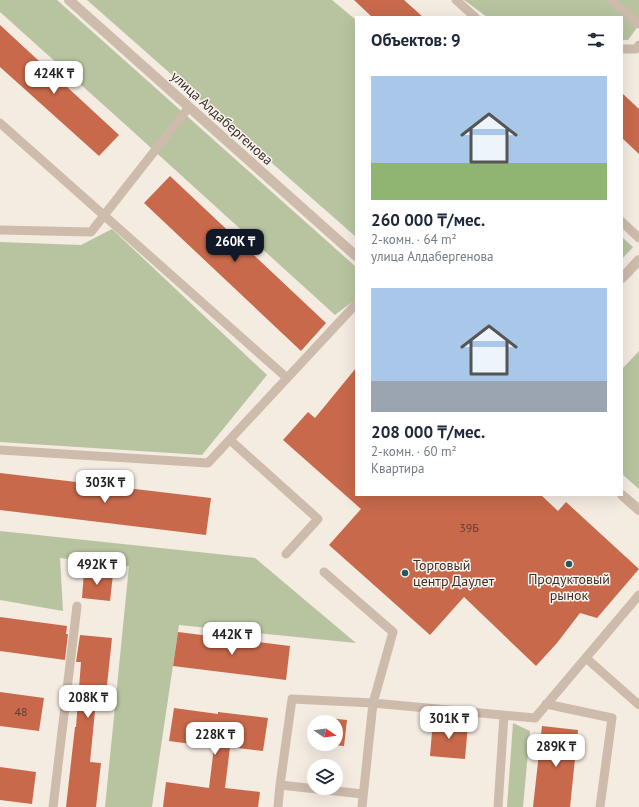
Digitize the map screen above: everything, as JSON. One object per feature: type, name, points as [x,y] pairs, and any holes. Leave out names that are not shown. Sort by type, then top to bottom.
[{"type":"street","name":"улица Алдабергенова","points":[[70,0],[355,255]]},
{"type":"street","points":[[623,277],[639,260]]},
{"type":"street","points":[[623,496],[639,510]]},
{"type":"lane","points":[[456,0],[474,16]]},
{"type":"lane","points":[[611,0],[639,24]]},
{"type":"lane","points":[[623,49],[638,49]]},
{"type":"lane","points":[[0,230],[91,232],[189,107]]},
{"type":"lane","points":[[0,123],[287,378]]},
{"type":"lane","points":[[623,223],[639,238]]},
{"type":"lane","points":[[0,450],[208,463],[355,305]]},
{"type":"lane","points":[[230,440],[318,519],[286,554]]},
{"type":"lane","points":[[324,572],[393,632],[373,703],[362,807]]},
{"type":"lane","points":[[278,807],[292,699],[373,703],[535,718],[639,595]]},
{"type":"lane","points":[[53,807],[77,606]]},
{"type":"lane","points":[[586,658],[639,705]]},
{"type":"lane","points":[[546,704],[612,718],[600,807]]},
{"type":"lane","points":[[498,807],[504,715]]},
{"type":"lane","points":[[280,785],[363,794]]},
{"type":"green space","points":[[0,0],[57,0],[355,266],[355,300],[335,315],[0,12]]},
{"type":"green space","points":[[87,0],[332,0],[355,19],[355,236]]},
{"type":"green space","points":[[464,0],[639,0],[639,25],[628,40],[623,40],[623,16],[486,16]]},
{"type":"green space","points":[[112,229],[267,375],[202,455],[0,442],[0,242],[81,245]]},
{"type":"green space","points":[[623,238],[633,247],[623,258]]},
{"type":"green space","points":[[639,351],[639,489],[623,475],[623,368]]},
{"type":"green space","points":[[0,531],[255,558],[356,643],[179,625],[152,807],[105,807],[129,566],[60,558],[63,611],[0,600]]},
{"type":"green space","points":[[513,723],[530,731],[523,807],[507,807]]},
{"type":"building","points":[[354,0],[404,0],[422,16],[371,16]]},
{"type":"building","points":[[0,25],[119,135],[99,156],[0,67]]},
{"type":"building","points":[[623,94],[639,109],[639,154],[623,139]]},
{"type":"building","points":[[170,176],[326,323],[301,351],[144,203]]},
{"type":"building","points":[[355,369],[355,496],[542,496],[558,511],[566,502],[639,569],[597,618],[580,613],[557,643],[536,666],[464,597],[430,635],[329,545],[361,509],[283,440],[308,412],[315,418]]},
{"type":"building","points":[[0,473],[211,498],[206,535],[0,510]]},
{"type":"building","points":[[84,572],[113,574],[110,601],[82,598]]},
{"type":"building","points":[[0,617],[67,626],[66,634],[68,634],[65,660],[0,651]]},
{"type":"building","points":[[178,632],[290,646],[286,680],[173,666]]},
{"type":"building","points":[[80,635],[112,638],[106,711],[95,711],[90,762],[101,763],[96,807],[66,807],[76,727],[81,662],[76,662]]},
{"type":"building","points":[[0,692],[44,698],[39,731],[0,726]]},
{"type":"building","points":[[174,708],[218,714],[218,712],[268,718],[263,751],[230,747],[225,788],[260,792],[258,807],[163,807],[166,782],[209,788],[214,747],[169,741]]},
{"type":"building","points":[[343,720],[347,720],[343,746]]},
{"type":"building","points":[[433,720],[468,724],[465,759],[430,756]]},
{"type":"building","points":[[542,726],[578,730],[570,807],[533,807]]},
{"type":"building","points":[[0,767],[36,772],[32,804],[0,800]]},
{"type":"place","name":"Продуктовый рынок","points":[[569,564]]},
{"type":"place","name":"Торговый центр Даулет","points":[[405,573]]}]
